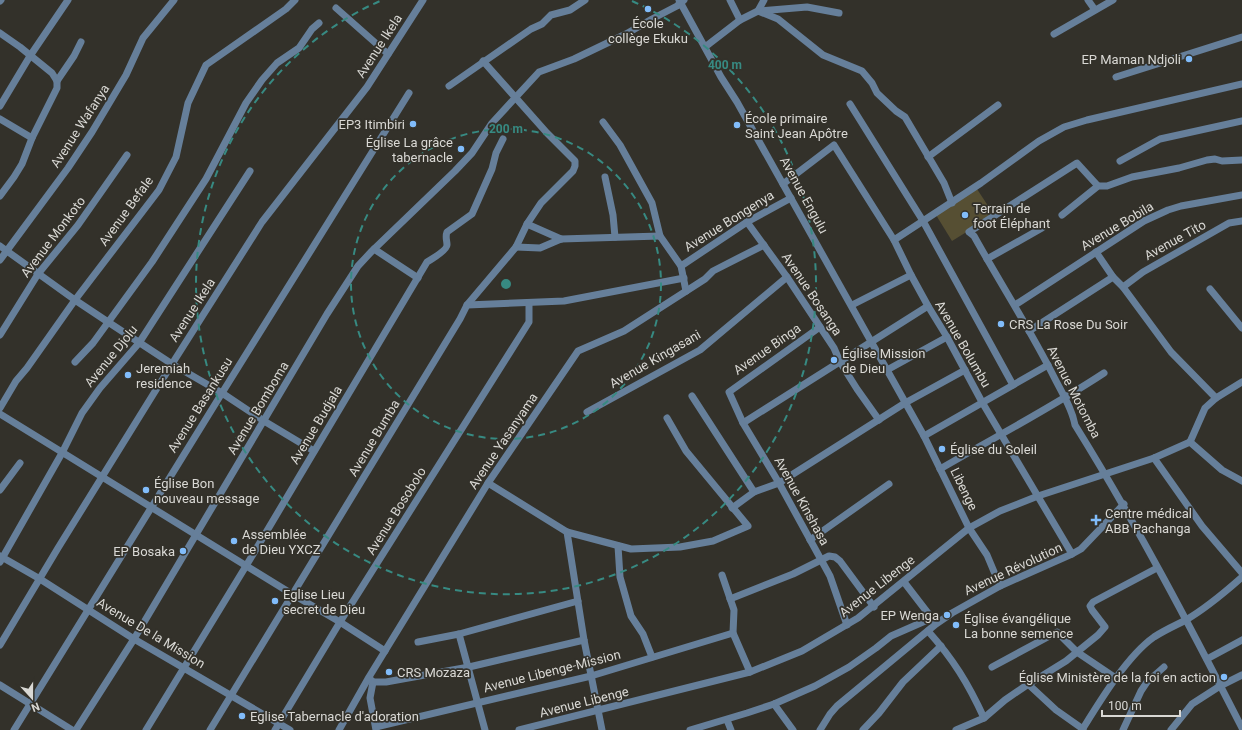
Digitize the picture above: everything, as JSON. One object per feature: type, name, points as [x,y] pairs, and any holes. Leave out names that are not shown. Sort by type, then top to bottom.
[{"type":"street","points":[[0,106],[30,56],[68,0]]},
{"type":"street","name":"Avenue Wafanya","points":[[0,260],[68,168],[126,75],[143,38],[174,0]]},
{"type":"street","name":"Avenue Befale","points":[[0,408],[16,381],[27,368],[75,300],[159,190],[176,157],[188,103],[206,65],[286,9],[295,0]]},
{"type":"street","name":"Avenue Ikela","points":[[0,645],[58,548],[262,222],[367,87],[423,0]]},
{"type":"street","points":[[449,86],[531,29],[542,24],[551,15],[570,10],[585,0]]},
{"type":"street","points":[[730,0],[740,20]]},
{"type":"street","points":[[758,11],[764,0]]},
{"type":"street","points":[[1088,0],[1095,10]]},
{"type":"street","points":[[1054,34],[1113,0]]},
{"type":"street","name":"Avenue Engulu","points":[[681,1],[721,77],[738,102],[906,403]]},
{"type":"street","name":"Avenue Bomboma","points":[[76,730],[134,639],[331,308],[358,266],[456,171],[472,153],[492,123],[539,72],[574,59],[626,34],[677,6],[681,1]]},
{"type":"street","points":[[705,47],[740,20],[758,11],[807,7],[839,13]]},
{"type":"street","points":[[336,8],[388,54]]},
{"type":"street","points":[[758,11],[778,19],[822,55],[862,71],[872,83],[876,93],[904,117],[944,183],[952,202]]},
{"type":"street","points":[[75,362],[93,343],[152,262],[202,185],[246,104],[262,80],[277,63],[299,48],[312,29],[319,23]]},
{"type":"street","points":[[0,33],[52,73],[57,81],[57,88],[53,98],[32,138],[22,164],[14,178],[0,196]]},
{"type":"street","points":[[1116,77],[1242,37]]},
{"type":"street","points":[[57,81],[74,56],[81,42]]},
{"type":"street","points":[[483,61],[516,97]]},
{"type":"street","points":[[894,240],[981,183],[1039,141],[1064,127],[1095,118],[1242,84]]},
{"type":"street","name":"Avenue Basankusu","points":[[14,730],[409,93]]},
{"type":"street","name":"Avenue Bumba","points":[[210,730],[460,319],[467,305],[516,247],[527,224],[541,203],[573,171],[575,161],[547,133],[516,97]]},
{"type":"street","points":[[850,104],[923,221],[1013,385]]},
{"type":"street","points":[[928,158],[998,105]]},
{"type":"street","points":[[0,120],[32,138]]},
{"type":"street","points":[[1120,161],[1160,139],[1242,121]]},
{"type":"street","points":[[603,122],[620,145],[652,203],[660,236],[681,266],[686,291]]},
{"type":"street","name":"Avenue Budjala","points":[[146,730],[428,262],[447,247],[447,232],[472,214],[492,169],[496,153],[503,139]]},
{"type":"street","name":"Avenue Bolumbu","points":[[783,184],[834,145],[894,240],[910,276],[947,337],[1000,433],[1072,554]]},
{"type":"street","name":"Avenue Monkoto","points":[[0,335],[38,274],[78,225],[127,155]]},
{"type":"street","points":[[1062,215],[1098,186],[1107,186],[1139,175],[1179,168],[1207,160],[1242,160]]},
{"type":"street","name":"Avenue Motomba","points":[[1098,186],[1078,163],[969,232],[974,236],[1015,305],[1048,365],[1073,415],[1075,425],[1124,504],[1242,728]]},
{"type":"street","name":"Avenue Djolu","points":[[1,558],[62,454],[82,414],[95,395],[139,343],[250,171]]},
{"type":"street","points":[[605,176],[613,215],[615,237]]},
{"type":"street","name":"Avenue Bobila","points":[[1015,305],[1144,221],[1168,210],[1242,195]]},
{"type":"street","name":"Avenue Bongenya","points":[[681,266],[747,222],[791,198]]},
{"type":"street","name":"Avenue Tito","points":[[1123,287],[1143,272],[1229,224],[1242,221]]},
{"type":"street","name":"Avenue Bosanga","points":[[747,222],[787,277],[834,348],[840,362],[857,389],[879,420]]},
{"type":"street","points":[[527,224],[561,239]]},
{"type":"street","points":[[987,260],[1042,228]]},
{"type":"street","points":[[516,247],[540,248],[561,239],[660,236]]},
{"type":"street","name":"Avenue Yasanyama","points":[[339,730],[371,680],[385,652],[488,483],[578,351],[624,332],[705,279],[713,271],[764,245]]},
{"type":"street","points":[[0,246],[75,300],[139,343],[314,451]]},
{"type":"street","points":[[374,249],[418,278]]},
{"type":"street","points":[[1096,252],[1113,277],[1123,287],[1171,352],[1216,398]]},
{"type":"street","points":[[852,305],[910,276]]},
{"type":"street","name":"Avenue Kingasani","points":[[587,412],[700,350],[787,277]]},
{"type":"street","points":[[1029,331],[1113,277]]},
{"type":"street","points":[[467,305],[564,301],[684,278]]},
{"type":"street","points":[[1210,289],[1242,328]]},
{"type":"street","name":"Avenue Bosobolo","points":[[277,727],[340,622],[529,322],[530,303]]},
{"type":"street","points":[[743,423],[928,306]]},
{"type":"street","name":"Avenue Binga","points":[[728,392],[820,327]]},
{"type":"street","points":[[887,370],[947,337]]},
{"type":"street","points":[[924,436],[1048,365]]},
{"type":"street","points":[[732,508],[754,492],[779,483],[906,403],[965,370]]},
{"type":"street","points":[[940,469],[1000,433],[1065,399],[1104,373]]},
{"type":"street","points":[[1242,382],[1216,398],[1205,408],[1190,442],[1222,470],[1242,481]]},
{"type":"street","name":"Avenue Kinshasa","points":[[728,392],[743,423],[779,483],[830,576],[847,625]]},
{"type":"street","points":[[692,396],[754,492]]},
{"type":"street","name":"Libenge","points":[[906,403],[924,436],[969,528],[987,555],[1000,586]]},
{"type":"street","points":[[0,414],[196,536],[340,622],[385,652]]},
{"type":"street","points":[[488,483],[567,532],[631,549],[680,547],[713,541],[748,526],[686,451],[667,418]]},
{"type":"street","name":"Avenue Libenge","points":[[519,730],[750,672],[802,651],[847,625],[874,607],[969,528],[1000,511],[1038,496],[1154,458],[1190,442]]},
{"type":"street","points":[[1154,458],[1202,526],[1242,573]]},
{"type":"street","points":[[0,490],[20,463]]},
{"type":"street","points":[[810,540],[889,484]]},
{"type":"street","name":"Avenue Révolution","points":[[820,730],[837,706],[928,631],[934,621],[1000,586],[1081,549],[1124,504]]},
{"type":"street","points":[[567,532],[584,640],[602,730]]},
{"type":"street","points":[[618,546],[620,577],[632,616],[643,634],[652,657]]},
{"type":"street","points":[[730,599],[793,574],[829,556],[835,557],[840,561],[874,607]]},
{"type":"street","name":"Avenue De la Mission","points":[[1,558],[40,579],[134,639],[185,667],[277,727],[290,730]]},
{"type":"street","points":[[956,730],[984,718],[1005,700],[1028,684],[1061,665],[1098,635],[1105,627],[1090,606],[1093,602],[1157,568]]},
{"type":"street","points":[[722,575],[734,610],[733,633],[750,672]]},
{"type":"street","points":[[1028,684],[1056,710],[1082,729],[1116,679],[1140,649],[1155,637],[1185,620],[1226,592],[1242,577]]},
{"type":"street","points":[[690,730],[698,729],[774,704],[831,677],[876,648],[890,636],[934,621],[904,582]]},
{"type":"street","points":[[418,642],[459,634],[578,601]]},
{"type":"street","points":[[928,631],[963,676],[984,718]]},
{"type":"street","points":[[992,667],[1057,632],[1077,652],[1116,679]]},
{"type":"street","name":"Avenue Libenge-Mission","points":[[376,728],[591,676],[733,633]]},
{"type":"street","points":[[459,634],[479,702],[485,730]]},
{"type":"street","points":[[376,728],[370,698],[371,680],[386,682],[469,667],[584,640]]},
{"type":"street","points":[[1207,659],[1242,640]]},
{"type":"street","points":[[863,730],[879,713],[903,682],[941,646]]},
{"type":"street","points":[[1123,730],[1141,691],[1154,675],[1164,667]]},
{"type":"street","points":[[1171,730],[1192,704],[1220,686],[1242,675]]},
{"type":"street","points":[[0,686],[72,730]]},
{"type":"street","points":[[774,704],[793,730]]},
{"type":"street","points":[[727,720],[731,730]]},
{"type":"shaded area","name":"Terrain de foot Éléphant","points":[[977,189],[994,215],[952,241],[936,215]]},
{"type":"place","name":"École collège Ekuku","points":[[648,9]]},
{"type":"place","name":"EP Maman Ndjoli","points":[[1189,59]]},
{"type":"place","name":"EP3 Itimbiri","points":[[413,124]]},
{"type":"place","name":"École primaire Saint Jean Apôtre","points":[[737,125]]},
{"type":"place","name":"Église La grâce tabernacle","points":[[461,149]]},
{"type":"place","name":"Terrain de foot Éléphant","points":[[965,215]]},
{"type":"place","name":"CRS La Rose Du Soir","points":[[1001,324]]},
{"type":"place","name":"Église Mission de Dieu","points":[[834,360]]},
{"type":"place","name":"Jeremiah residence","points":[[128,375]]},
{"type":"place","name":"Église du Soleil","points":[[942,449]]},
{"type":"place","name":"Église Bon nouveau message","points":[[146,490]]},
{"type":"place","name":"Centre médical ABB Pachanga","points":[[1096,520]]},
{"type":"place","name":"Assemblée de Dieu YXCZ","points":[[234,541]]},
{"type":"place","name":"EP Bosaka","points":[[183,551]]},
{"type":"place","name":"Eglise Lieu secret de Dieu","points":[[275,601]]},
{"type":"place","name":"EP Wenga","points":[[947,615]]},
{"type":"place","name":"Église évangélique La bonne semence","points":[[956,625]]},
{"type":"place","name":"CRS Mozaza","points":[[389,672]]},
{"type":"place","name":"Église Ministère de la foi en action","points":[[1224,677]]},
{"type":"place","name":"Eglise Tabernacle d'adoration","points":[[242,716]]}]
